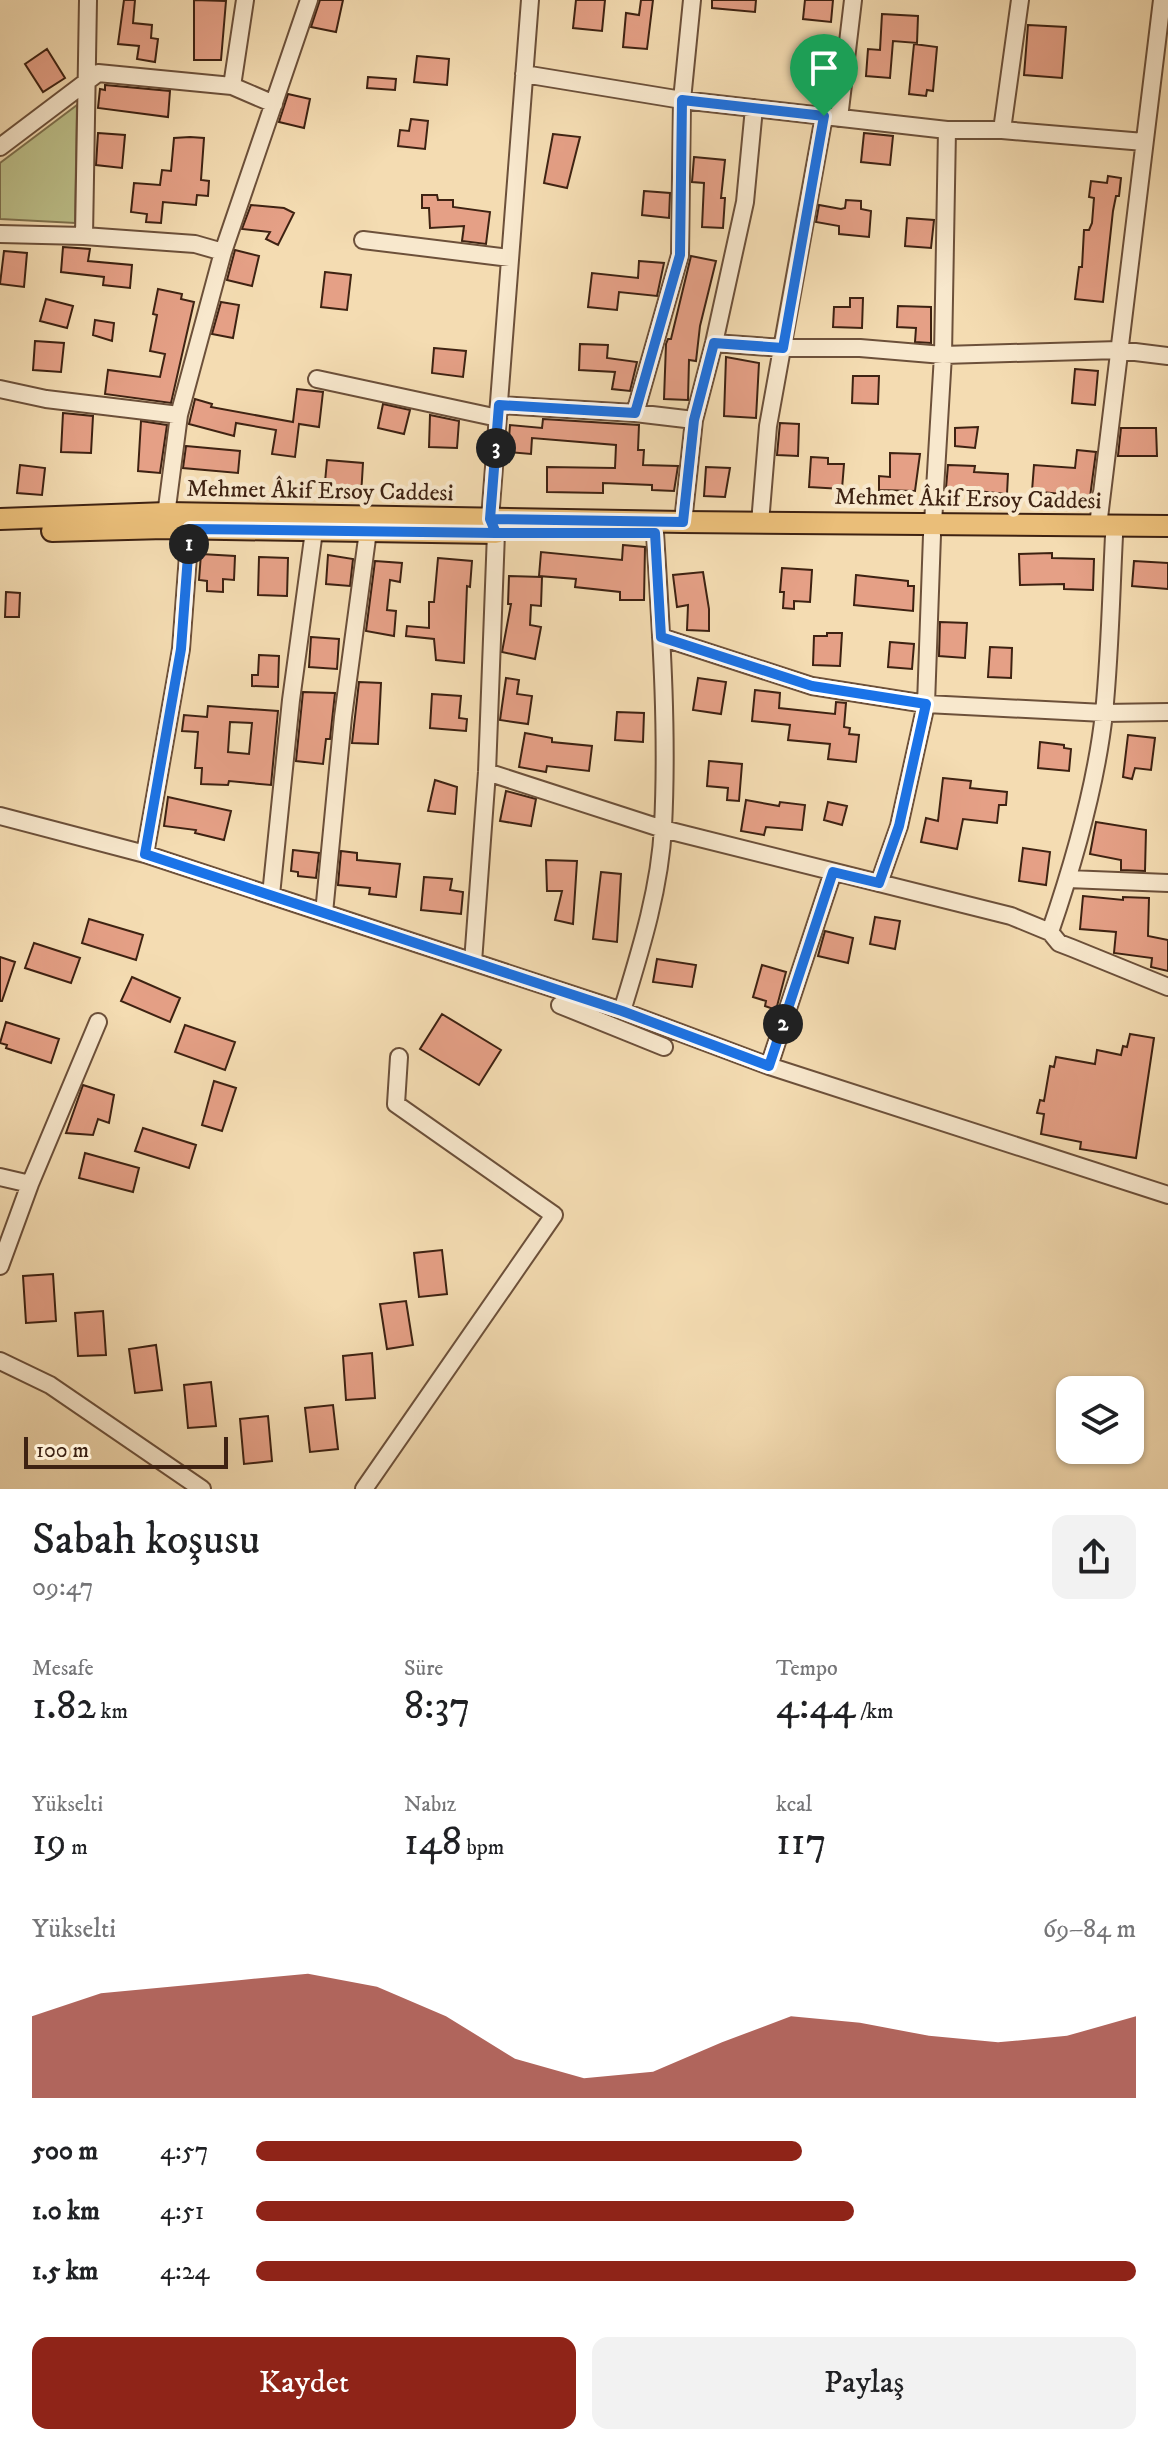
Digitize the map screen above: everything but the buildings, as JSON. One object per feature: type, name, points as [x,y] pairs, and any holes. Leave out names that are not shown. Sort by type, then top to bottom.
[{"type":"main road","name":"Mehmet Âkif Ersoy Caddesi","points":[[0,519],[493,526],[655,533],[932,529]]},
{"type":"main road","name":"Mehmet Âkif Ersoy Caddesi","points":[[0,532],[166,521],[190,529],[314,531],[683,522],[1168,533]]},
{"type":"main road","name":"Mehmet Âkif Ersoy Caddesi","points":[[1106,531],[1168,526]]},
{"type":"street","points":[[84,236],[88,0]]},
{"type":"street","points":[[232,86],[245,0]]},
{"type":"street","points":[[166,521],[179,415],[223,252],[309,0]]},
{"type":"street","points":[[473,962],[487,772],[498,412],[530,0]]},
{"type":"street","points":[[635,413],[680,255],[682,100],[692,0]]},
{"type":"street","points":[[760,523],[768,426],[853,0]]},
{"type":"street","points":[[1002,130],[1020,0]]},
{"type":"street","points":[[1050,932],[1068,879],[1097,757],[1104,713],[1106,531],[1119,350],[1162,0]]},
{"type":"street","points":[[0,147],[98,73],[232,86],[274,104]]},
{"type":"street","points":[[524,74],[682,100],[947,130],[1002,130],[1144,142]]},
{"type":"street","points":[[683,522],[694,420],[745,202],[754,108]]},
{"type":"street","points":[[879,883],[899,826],[926,704],[932,529],[943,355],[947,130]]},
{"type":"street","points":[[0,234],[195,244],[223,252]]},
{"type":"street","points":[[363,240],[510,258]]},
{"type":"street","points":[[714,343],[783,348],[860,348],[943,355],[1119,350],[1168,356]]},
{"type":"street","points":[[317,379],[498,412],[635,413],[694,420]]},
{"type":"street","points":[[0,389],[46,399],[179,415]]},
{"type":"street","points":[[145,854],[181,649],[190,529]]},
{"type":"street","points":[[271,895],[291,700],[314,531]]},
{"type":"street","points":[[324,913],[343,717],[368,531]]},
{"type":"street","points":[[622,1011],[647,929],[663,829],[661,637],[655,533]]},
{"type":"street","points":[[661,637],[812,686],[926,704],[1104,713],[1168,712]]},
{"type":"street","points":[[487,772],[663,829],[1011,916],[1050,932],[1059,943],[1168,987]]},
{"type":"street","points":[[0,816],[145,854],[622,1011],[769,1066],[1168,1195]]},
{"type":"street","points":[[769,1066],[833,872]]},
{"type":"street","points":[[1068,879],[1168,883]]},
{"type":"street","points":[[560,1005],[664,1047]]},
{"type":"street","points":[[0,1266],[30,1184],[98,1022]]},
{"type":"street","points":[[364,1489],[554,1215],[396,1104],[399,1057]]},
{"type":"street","points":[[0,1177],[30,1184]]},
{"type":"street","points":[[0,1361],[50,1385],[202,1489]]},
{"type":"green space","points":[[77,105],[75,223],[0,219],[0,163]]},
{"type":"route","points":[[824,116],[682,100],[680,255],[635,413],[499,405],[490,519],[496,533],[655,533],[661,637],[812,686],[926,704],[899,826],[879,883],[833,872],[769,1066],[622,1011],[145,854],[181,649],[190,529],[496,533],[490,519],[683,522],[694,420],[714,343],[783,348],[824,116]]}]
